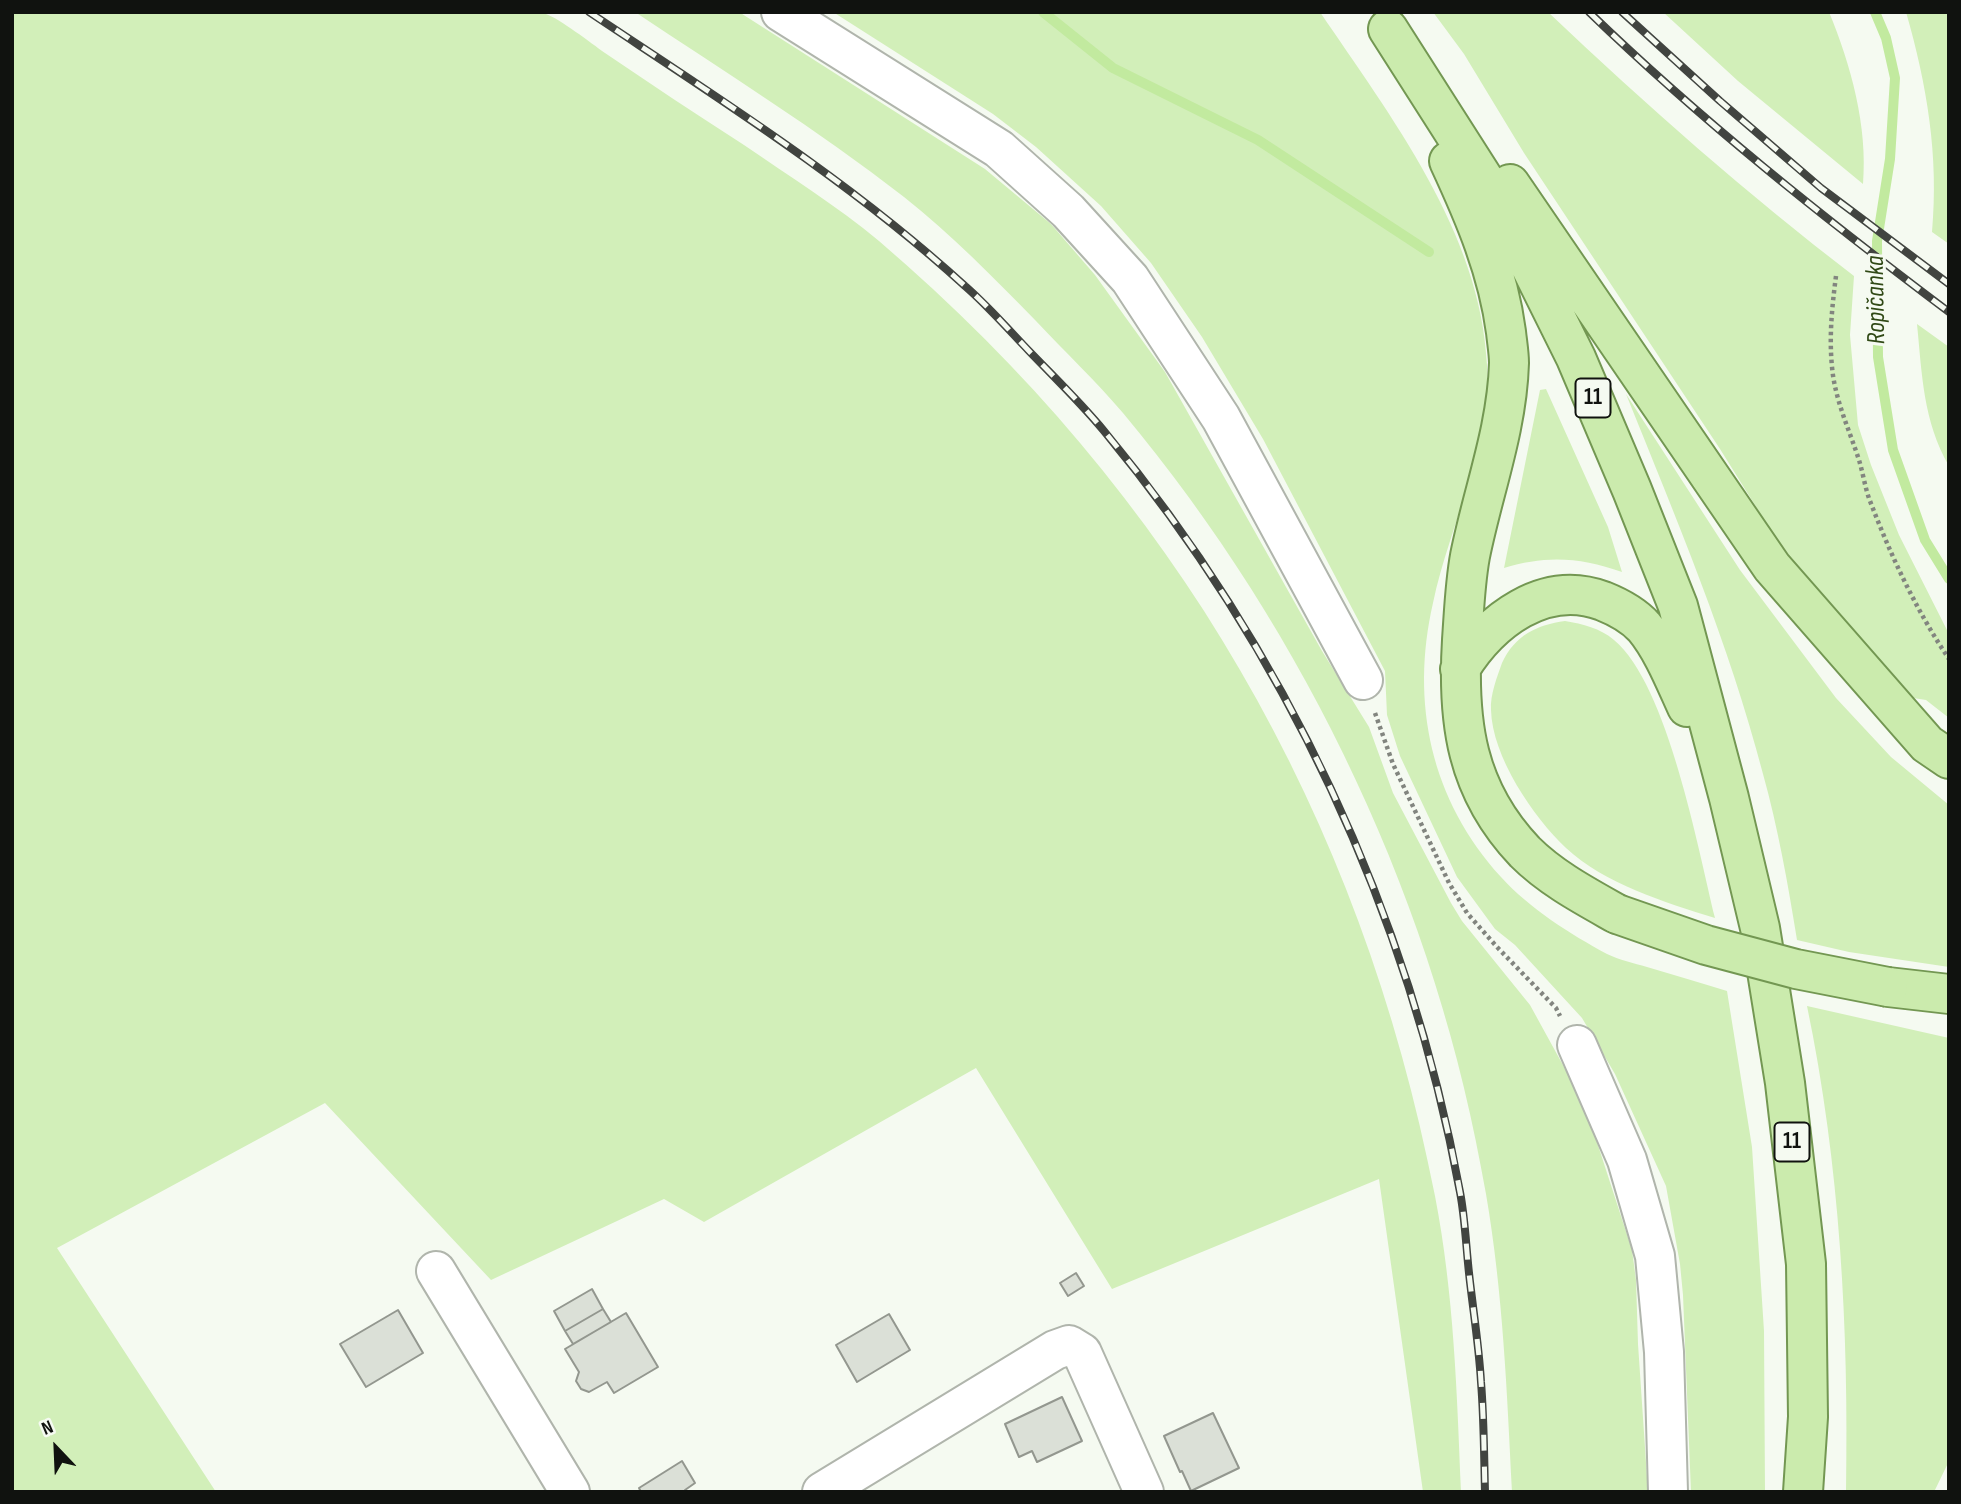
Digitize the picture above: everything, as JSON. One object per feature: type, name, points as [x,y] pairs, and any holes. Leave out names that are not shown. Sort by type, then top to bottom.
[{"type":"main road","points":[[1382,21],[1469,203],[1492,264],[1502,305],[1509,361],[1504,418],[1470,556],[1460,669],[1465,743],[1476,774],[1493,808],[1526,852],[1543,867],[1617,914],[1706,945],[1796,969],[1888,987],[1949,994]]},
{"type":"main road","points":[[1382,21],[1516,191],[1772,567],[1938,752]]},
{"type":"main road","name":"11","points":[[1382,21],[1499,203],[1576,358],[1678,606],[1760,928],[1785,1083],[1806,1264],[1808,1417],[1803,1492]]},
{"type":"main road","points":[[1460,669],[1482,638],[1496,624],[1537,600],[1576,595],[1614,605],[1644,627],[1666,662],[1729,798]]},
{"type":"street","points":[[781,12],[999,149],[1068,211],[1130,279],[1221,418],[1363,680]]},
{"type":"street","points":[[1577,1045],[1627,1160],[1654,1256],[1664,1352],[1668,1492]]},
{"type":"street","points":[[436,1271],[569,1492]]},
{"type":"street","points":[[821,1492],[1055,1350],[1069,1345],[1082,1353],[1144,1492]]},
{"type":"path","points":[[1836,276],[1830,327],[1832,370],[1839,405],[1869,499],[1893,555],[1924,623],[1949,659]]},
{"type":"path","points":[[1363,680],[1393,764],[1455,893],[1497,947],[1556,1009],[1577,1045]]},
{"type":"green space","points":[[12,12],[546,14],[847,216],[879,241],[985,339],[1080,443],[1165,554],[1240,670],[1305,793],[1359,921],[1402,1056],[1435,1196],[1451,1307],[1461,1492],[1423,1492],[1379,1179],[1112,1289],[976,1068],[704,1222],[664,1199],[491,1280],[325,1103],[57,1248],[216,1492],[12,1492]]},
{"type":"green space","points":[[635,12],[739,12],[985,169],[1051,224],[1095,275],[1165,372],[1322,651],[1369,727],[1393,793],[1451,903],[1462,921],[1530,1005],[1575,1087],[1595,1136],[1632,1250],[1648,1492],[1512,1492],[1504,1343],[1492,1231],[1464,1088],[1435,983],[1399,880],[1356,780],[1306,683],[1251,589],[1190,499],[1102,389],[939,226],[838,148]]},
{"type":"green space","points":[[833,12],[1320,12],[1402,135],[1428,178],[1468,269],[1481,316],[1487,365],[1483,426],[1468,485],[1440,573],[1426,640],[1424,677],[1432,749],[1458,816],[1477,847],[1501,877],[1537,910],[1612,956],[1727,991],[1752,1147],[1764,1331],[1765,1492],[1691,1492],[1683,1295],[1666,1186],[1615,1074],[1582,1018],[1515,945],[1495,929],[1457,877],[1400,756],[1387,715],[1385,671],[1263,439],[1202,337],[1151,263],[1101,206],[1036,147],[993,114]]},
{"type":"green space","points":[[1433,12],[1548,12],[1698,148],[1854,276],[1850,335],[1858,425],[1899,535],[1949,634],[1949,718],[1926,700],[1907,697],[1812,588],[1768,526],[1524,153],[1464,54]]},
{"type":"green space","points":[[1663,12],[1829,12],[1856,96],[1863,141],[1863,184],[1738,81]]},
{"type":"green space","points":[[1906,12],[1949,12],[1949,244],[1932,232],[1934,176],[1930,121]]},
{"type":"green space","points":[[1917,324],[1949,347],[1949,466],[1940,449],[1929,414],[1922,379]]},
{"type":"green space","points":[[1546,389],[1608,527],[1622,572],[1592,563],[1563,560],[1534,561],[1504,568],[1540,390]]},
{"type":"green space","points":[[1626,394],[1740,570],[1836,698],[1891,757],[1949,805],[1949,967],[1849,952],[1797,940],[1773,815],[1734,677],[1700,581]]},
{"type":"green space","points":[[1565,621],[1591,627],[1614,640],[1633,662],[1650,693],[1678,770],[1715,918],[1617,882],[1582,861],[1540,820],[1506,766],[1498,747],[1491,710],[1493,692],[1502,663],[1520,638],[1545,625]]},
{"type":"green space","points":[[1807,1006],[1949,1038],[1949,1461],[1934,1492],[1846,1492],[1846,1370],[1840,1248],[1827,1126]]},
{"type":"building","points":[[1076,1273],[1084,1286],[1068,1296],[1060,1283]]},
{"type":"building","points":[[592,1289],[603,1309],[565,1331],[554,1311]]},
{"type":"building","points":[[603,1309],[611,1322],[573,1344],[565,1331]]},
{"type":"building","points":[[398,1310],[423,1353],[366,1387],[340,1344]]},
{"type":"building","points":[[626,1313],[658,1367],[614,1393],[607,1382],[589,1392],[581,1389],[576,1381],[579,1372],[565,1349]]},
{"type":"building","points":[[889,1314],[910,1350],[857,1382],[836,1345]]},
{"type":"building","points":[[1062,1397],[1082,1441],[1037,1462],[1032,1451],[1019,1457],[1005,1424]]},
{"type":"building","points":[[1213,1413],[1239,1468],[1191,1491],[1164,1436]]},
{"type":"building","points":[[682,1461],[695,1483],[685,1490],[686,1492],[641,1492],[639,1488]]},
{"type":"waterway","points":[[1043,12],[1113,68],[1258,140],[1429,252]]},
{"type":"waterway","name":"Ropičanka","points":[[1875,12],[1886,38],[1895,78],[1890,159],[1877,241],[1878,357],[1893,450],[1925,540],[1949,579]]},
{"type":"railway","points":[[589,12],[830,176],[921,248],[973,294],[1104,431],[1169,515],[1229,603],[1283,694],[1331,789],[1373,886],[1408,986],[1437,1088],[1462,1202],[1480,1368],[1485,1492]]},
{"type":"railway","points":[[1589,12],[1675,92],[1764,168],[1949,312]]},
{"type":"railway","points":[[1622,12],[1821,188],[1949,284]]}]
